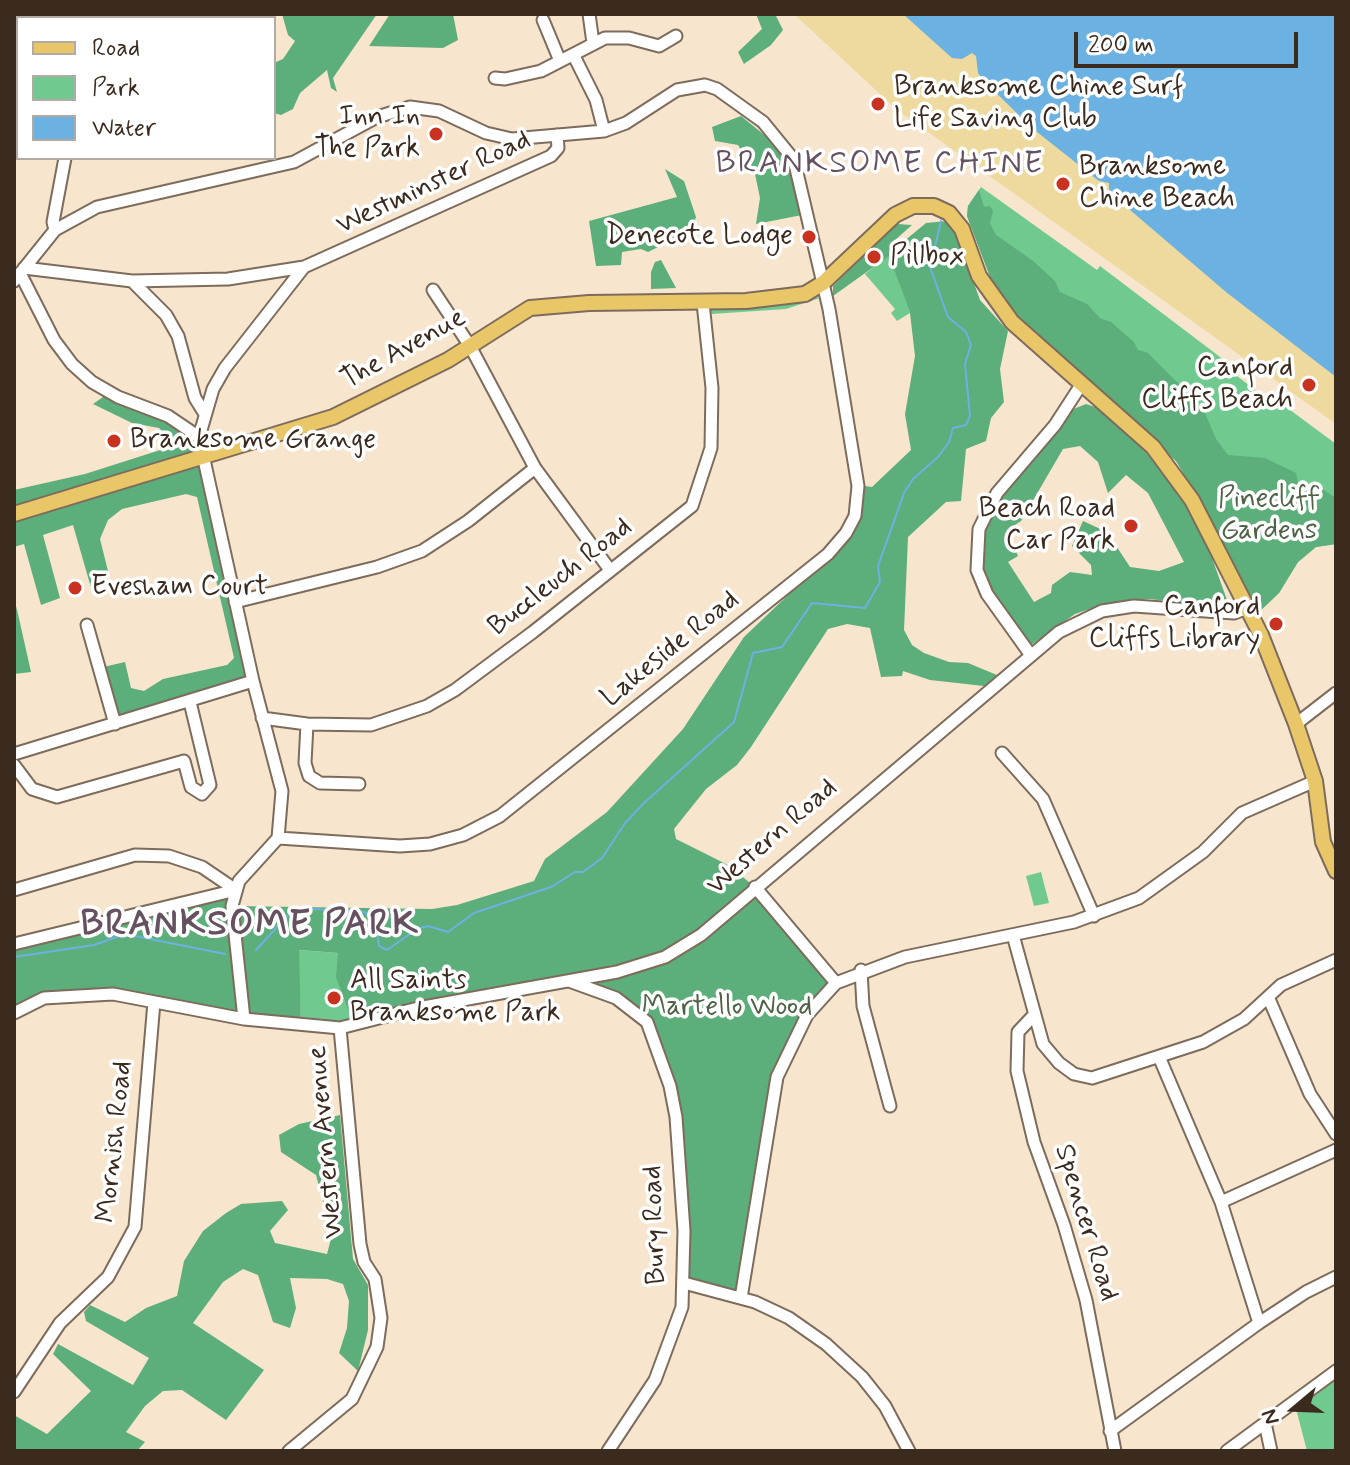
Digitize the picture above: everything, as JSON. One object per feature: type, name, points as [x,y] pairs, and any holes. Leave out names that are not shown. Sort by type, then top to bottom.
[{"type":"main road","points":[[823,283],[895,215],[922,204],[940,208],[962,229],[979,276],[998,306],[1168,464],[1205,523],[1247,608],[1296,724],[1315,781],[1323,842],[1336,871]]},
{"type":"main road","name":"The Avenue","points":[[14,514],[205,459],[333,417],[385,394],[530,308],[589,303],[703,303],[796,296],[823,283]]},
{"type":"street","points":[[589,14],[593,43]]},
{"type":"street","points":[[543,20],[560,61]]},
{"type":"street","points":[[495,78],[521,77],[574,56],[593,43],[619,36],[659,46],[676,36]]},
{"type":"street","points":[[574,56],[596,100],[604,131]]},
{"type":"street","name":"Westminster Road","points":[[199,437],[205,414],[225,368],[304,267],[551,156],[558,148],[557,135],[604,131],[626,123],[685,87],[705,85],[717,89],[763,122],[794,160],[823,283]]},
{"type":"street","points":[[19,274],[55,230],[116,201],[294,162],[377,117],[410,107],[439,111],[486,133],[512,139],[557,135]]},
{"type":"street","points":[[55,230],[53,222],[65,160]]},
{"type":"street","points":[[19,274],[132,281],[228,279],[304,267]]},
{"type":"street","points":[[19,274],[54,340],[82,373],[118,397],[168,416],[199,437],[253,681],[282,791],[278,838],[245,874],[232,906],[244,1019]]},
{"type":"street","points":[[132,281],[166,315],[178,336],[198,407],[205,414]]},
{"type":"street","name":"Lakeside Road","points":[[278,838],[400,846],[430,844],[463,835],[500,816],[828,554],[855,516],[858,486],[823,283]]},
{"type":"street","points":[[433,290],[470,346],[535,468],[610,570]]},
{"type":"street","name":"Buccleuch Road","points":[[262,718],[307,724],[371,725],[427,706],[455,690],[692,506],[711,448],[712,388],[703,303]]},
{"type":"street","points":[[1030,654],[987,594],[977,570],[979,529],[997,493],[1055,425],[1081,385]]},
{"type":"street","points":[[235,602],[377,567],[422,551],[468,521],[535,468]]},
{"type":"street","name":"Western Road","points":[[14,1013],[44,998],[90,993],[244,1019],[340,1028],[418,1008],[617,972],[665,957],[701,935],[1059,632],[1102,611],[1134,606],[1234,613],[1247,608]]},
{"type":"street","points":[[87,625],[115,724]]},
{"type":"street","points":[[14,754],[253,681]]},
{"type":"street","points":[[1296,724],[1336,693]]},
{"type":"street","points":[[184,761],[195,792],[207,791],[210,785],[190,702]]},
{"type":"street","points":[[307,724],[305,763],[309,776],[320,783],[359,784]]},
{"type":"street","points":[[14,765],[32,789],[57,797],[184,761],[203,749]]},
{"type":"street","points":[[1002,753],[1043,799],[1094,916]]},
{"type":"street","points":[[741,1298],[777,1077],[807,1015],[836,983],[861,970],[905,957],[1094,916],[1158,888],[1203,852],[1242,813],[1315,781]]},
{"type":"street","points":[[14,890],[115,860],[144,855],[169,856],[202,867],[236,890]]},
{"type":"street","points":[[14,878],[28,886]]},
{"type":"street","points":[[755,887],[836,983]]},
{"type":"street","points":[[14,944],[236,890]]},
{"type":"street","points":[[1013,935],[1043,1044],[1059,1063],[1074,1074],[1092,1078],[1160,1059],[1222,1033],[1269,999],[1281,985],[1336,960]]},
{"type":"street","points":[[861,970],[863,1006],[890,1106]]},
{"type":"street","points":[[616,998],[617,972]]},
{"type":"street","name":"Bury Road","points":[[564,980],[616,998],[647,1022],[670,1086],[680,1180],[682,1307],[655,1380],[608,1451]]},
{"type":"street","points":[[1269,999],[1310,1094],[1336,1134]]},
{"type":"street","name":"Mornish Road","points":[[14,1392],[60,1323],[108,1277],[135,1227],[154,1002]]},
{"type":"street","name":"Spencer Road","points":[[1034,1015],[1018,1032],[1017,1071],[1034,1142],[1064,1225],[1086,1300],[1115,1451]]},
{"type":"street","name":"Western Avenue","points":[[289,1451],[352,1399],[377,1347],[381,1318],[375,1279],[364,1262],[360,1244],[340,1028]]},
{"type":"street","points":[[1160,1059],[1221,1202],[1259,1323]]},
{"type":"street","points":[[1221,1202],[1336,1150]]},
{"type":"street","points":[[1110,1431],[1259,1323],[1306,1292],[1336,1277]]},
{"type":"street","points":[[684,1283],[741,1298],[789,1318],[826,1344],[862,1377],[885,1406],[909,1451]]},
{"type":"street","points":[[1227,1451],[1336,1371]]},
{"type":"street","points":[[1265,1423],[1271,1451]]},
{"type":"green space","points":[[282,14],[377,14],[333,78],[337,92],[331,88],[327,70],[300,93],[293,109],[281,115],[276,114],[276,62],[283,59],[295,41],[288,35]]},
{"type":"green space","points":[[390,14],[453,14],[458,40],[443,48],[369,46]]},
{"type":"green space","points":[[756,14],[775,14],[783,30],[771,45],[744,64],[738,52],[762,29]]},
{"type":"green space","points":[[741,116],[768,138],[786,160],[802,215],[756,224],[760,198],[755,174],[738,145],[715,141],[712,127]]},
{"type":"green space","points":[[665,169],[684,181],[696,217],[691,231],[648,252],[641,249],[622,252],[621,265],[596,266],[589,221],[677,197]]},
{"type":"green space","name":"Pinecliff Gardens","points":[[981,187],[1097,270],[1100,266],[1224,360],[1221,364],[1270,401],[1278,401],[1336,444],[1336,544],[1316,547],[1298,562],[1279,593],[1258,613],[1212,521],[1176,461],[1021,319],[992,282],[967,216],[968,206]]},
{"type":"green space","name":"Pinecliff Gardens","points":[[979,190],[984,207],[990,206],[993,211],[990,223],[996,235],[1032,260],[1055,281],[1060,292],[1087,304],[1100,318],[1111,322],[1134,342],[1138,350],[1148,353],[1183,388],[1186,398],[1202,406],[1216,439],[1228,455],[1265,458],[1296,473],[1301,495],[1313,483],[1336,498],[1336,544],[1316,547],[1298,562],[1279,593],[1258,613],[1212,521],[1176,461],[1021,319],[992,282],[967,216],[968,206]]},
{"type":"green space","name":"Martello Wood","points":[[947,221],[955,230],[980,300],[1008,331],[1000,369],[1004,402],[991,418],[986,441],[966,449],[961,501],[946,502],[908,537],[904,630],[912,645],[924,653],[949,662],[968,663],[997,675],[984,686],[930,680],[903,671],[902,676],[881,677],[870,628],[847,624],[828,629],[751,747],[737,765],[706,789],[674,829],[676,839],[728,865],[755,887],[836,983],[818,999],[777,1077],[741,1298],[684,1283],[676,1117],[647,1022],[616,998],[564,980],[354,1026],[336,977],[338,953],[299,950],[301,1026],[137,997],[44,998],[14,1013],[14,944],[236,890],[233,906],[432,909],[457,905],[534,881],[545,859],[607,812],[683,729],[744,637],[850,536],[861,516],[865,486],[872,487],[911,450],[905,414],[915,356],[910,313],[889,256],[833,296],[833,286],[897,224],[912,225],[894,241],[897,247],[926,223]]},
{"type":"green space","points":[[889,255],[910,313],[897,321],[891,313],[895,309],[865,274]]},
{"type":"green space","points":[[661,260],[676,288],[651,289],[651,272],[655,262]]},
{"type":"green space","points":[[810,296],[820,298],[786,309],[712,314],[709,309]]},
{"type":"green space","points":[[110,392],[199,437],[253,681],[115,724],[99,668],[125,662],[131,688],[144,691],[163,679],[227,665],[234,658],[197,497],[186,494],[122,509],[108,520],[100,539],[109,575],[105,587],[92,591],[73,525],[43,535],[60,598],[41,605],[24,544],[14,547],[14,490],[85,474],[176,445],[159,428],[132,423],[93,404]]},
{"type":"green space","points":[[1086,404],[1098,408],[1126,431],[1174,483],[1202,530],[1227,600],[1218,606],[1149,599],[1104,604],[1075,614],[1031,645],[1026,643],[991,591],[983,572],[981,544],[986,523],[1002,494],[1071,410]],"holes":[[[1080,446],[1098,462],[1108,493],[1126,475],[1148,493],[1184,562],[1159,571],[1130,567],[1107,532],[1083,521],[1072,546],[1091,565],[1092,575],[1070,572],[1052,585],[1051,593],[1034,602],[1008,562],[1018,556],[1007,530],[1021,521],[1063,449]]]},
{"type":"green space","points":[[14,598],[31,672],[14,674]]},
{"type":"green space","points":[[1041,872],[1049,903],[1034,906],[1026,876]]},
{"type":"green space","points":[[298,950],[338,953],[354,1026],[301,1026]]},
{"type":"green space","points":[[340,1115],[353,1259],[368,1285],[368,1330],[358,1371],[339,1353],[347,1328],[349,1301],[343,1284],[327,1279],[290,1278],[296,1308],[290,1328],[273,1322],[258,1275],[243,1269],[223,1282],[193,1323],[264,1370],[226,1420],[182,1390],[163,1391],[145,1406],[126,1432],[145,1442],[137,1451],[14,1451],[14,1415],[47,1434],[91,1391],[53,1354],[58,1344],[133,1385],[149,1358],[86,1321],[84,1312],[90,1305],[125,1322],[146,1308],[177,1296],[184,1261],[203,1231],[226,1213],[241,1204],[282,1201],[288,1210],[270,1231],[275,1243],[327,1254],[332,1235],[316,1175],[281,1152],[279,1135],[299,1124]]},
{"type":"green space","points":[[1331,1380],[1336,1382],[1336,1451],[1307,1451],[1295,1405]]},
{"type":"sand","name":"Branksome Chine Beach","points":[[794,14],[922,14],[975,48],[1336,347],[1336,424],[896,109]]},
{"type":"water","points":[[903,14],[1336,14],[1336,377],[1226,292],[1109,192],[1109,183],[1099,181],[1032,128],[984,81],[978,73],[976,56],[972,53],[962,59],[952,58]]},
{"type":"waterway","points":[[256,950],[288,915],[313,909],[365,912],[377,931],[379,946],[387,950],[417,929],[428,926],[448,932],[474,913],[551,887],[575,872],[583,872],[602,858],[625,823],[644,803],[734,722],[753,653],[782,647],[812,603],[865,608],[880,582],[878,566],[904,493],[913,479],[938,457],[949,442],[953,428],[966,425],[970,416],[965,364],[971,345],[966,332],[948,317],[930,267],[941,221]]},
{"type":"waterway","points":[[14,957],[94,945],[125,934],[225,954]]},
{"type":"place","name":"Branksome Chine Surf Life Saving Club","points":[[878,104]]},
{"type":"place","name":"Inn In The Park","points":[[436,134]]},
{"type":"place","name":"Branksome Chine Beach","points":[[1063,184]]},
{"type":"place","name":"Denecote Lodge","points":[[809,237]]},
{"type":"place","name":"Pillbox","points":[[874,257]]},
{"type":"place","name":"Canford Cliffs Beach","points":[[1309,385]]},
{"type":"place","name":"Branksome Grange","points":[[114,441]]},
{"type":"place","name":"Beach Road Car Park","points":[[1131,526]]},
{"type":"place","name":"Evesham Court","points":[[75,588]]},
{"type":"place","name":"Canford Cliffs Library","points":[[1276,624]]},
{"type":"place","name":"All Saints Branksome Park","points":[[334,998]]},
{"type":"district","name":"BRANKSOME CHINE","points":[[880,165]]},
{"type":"district","name":"BRANKSOME PARK","points":[[250,926]]}]
